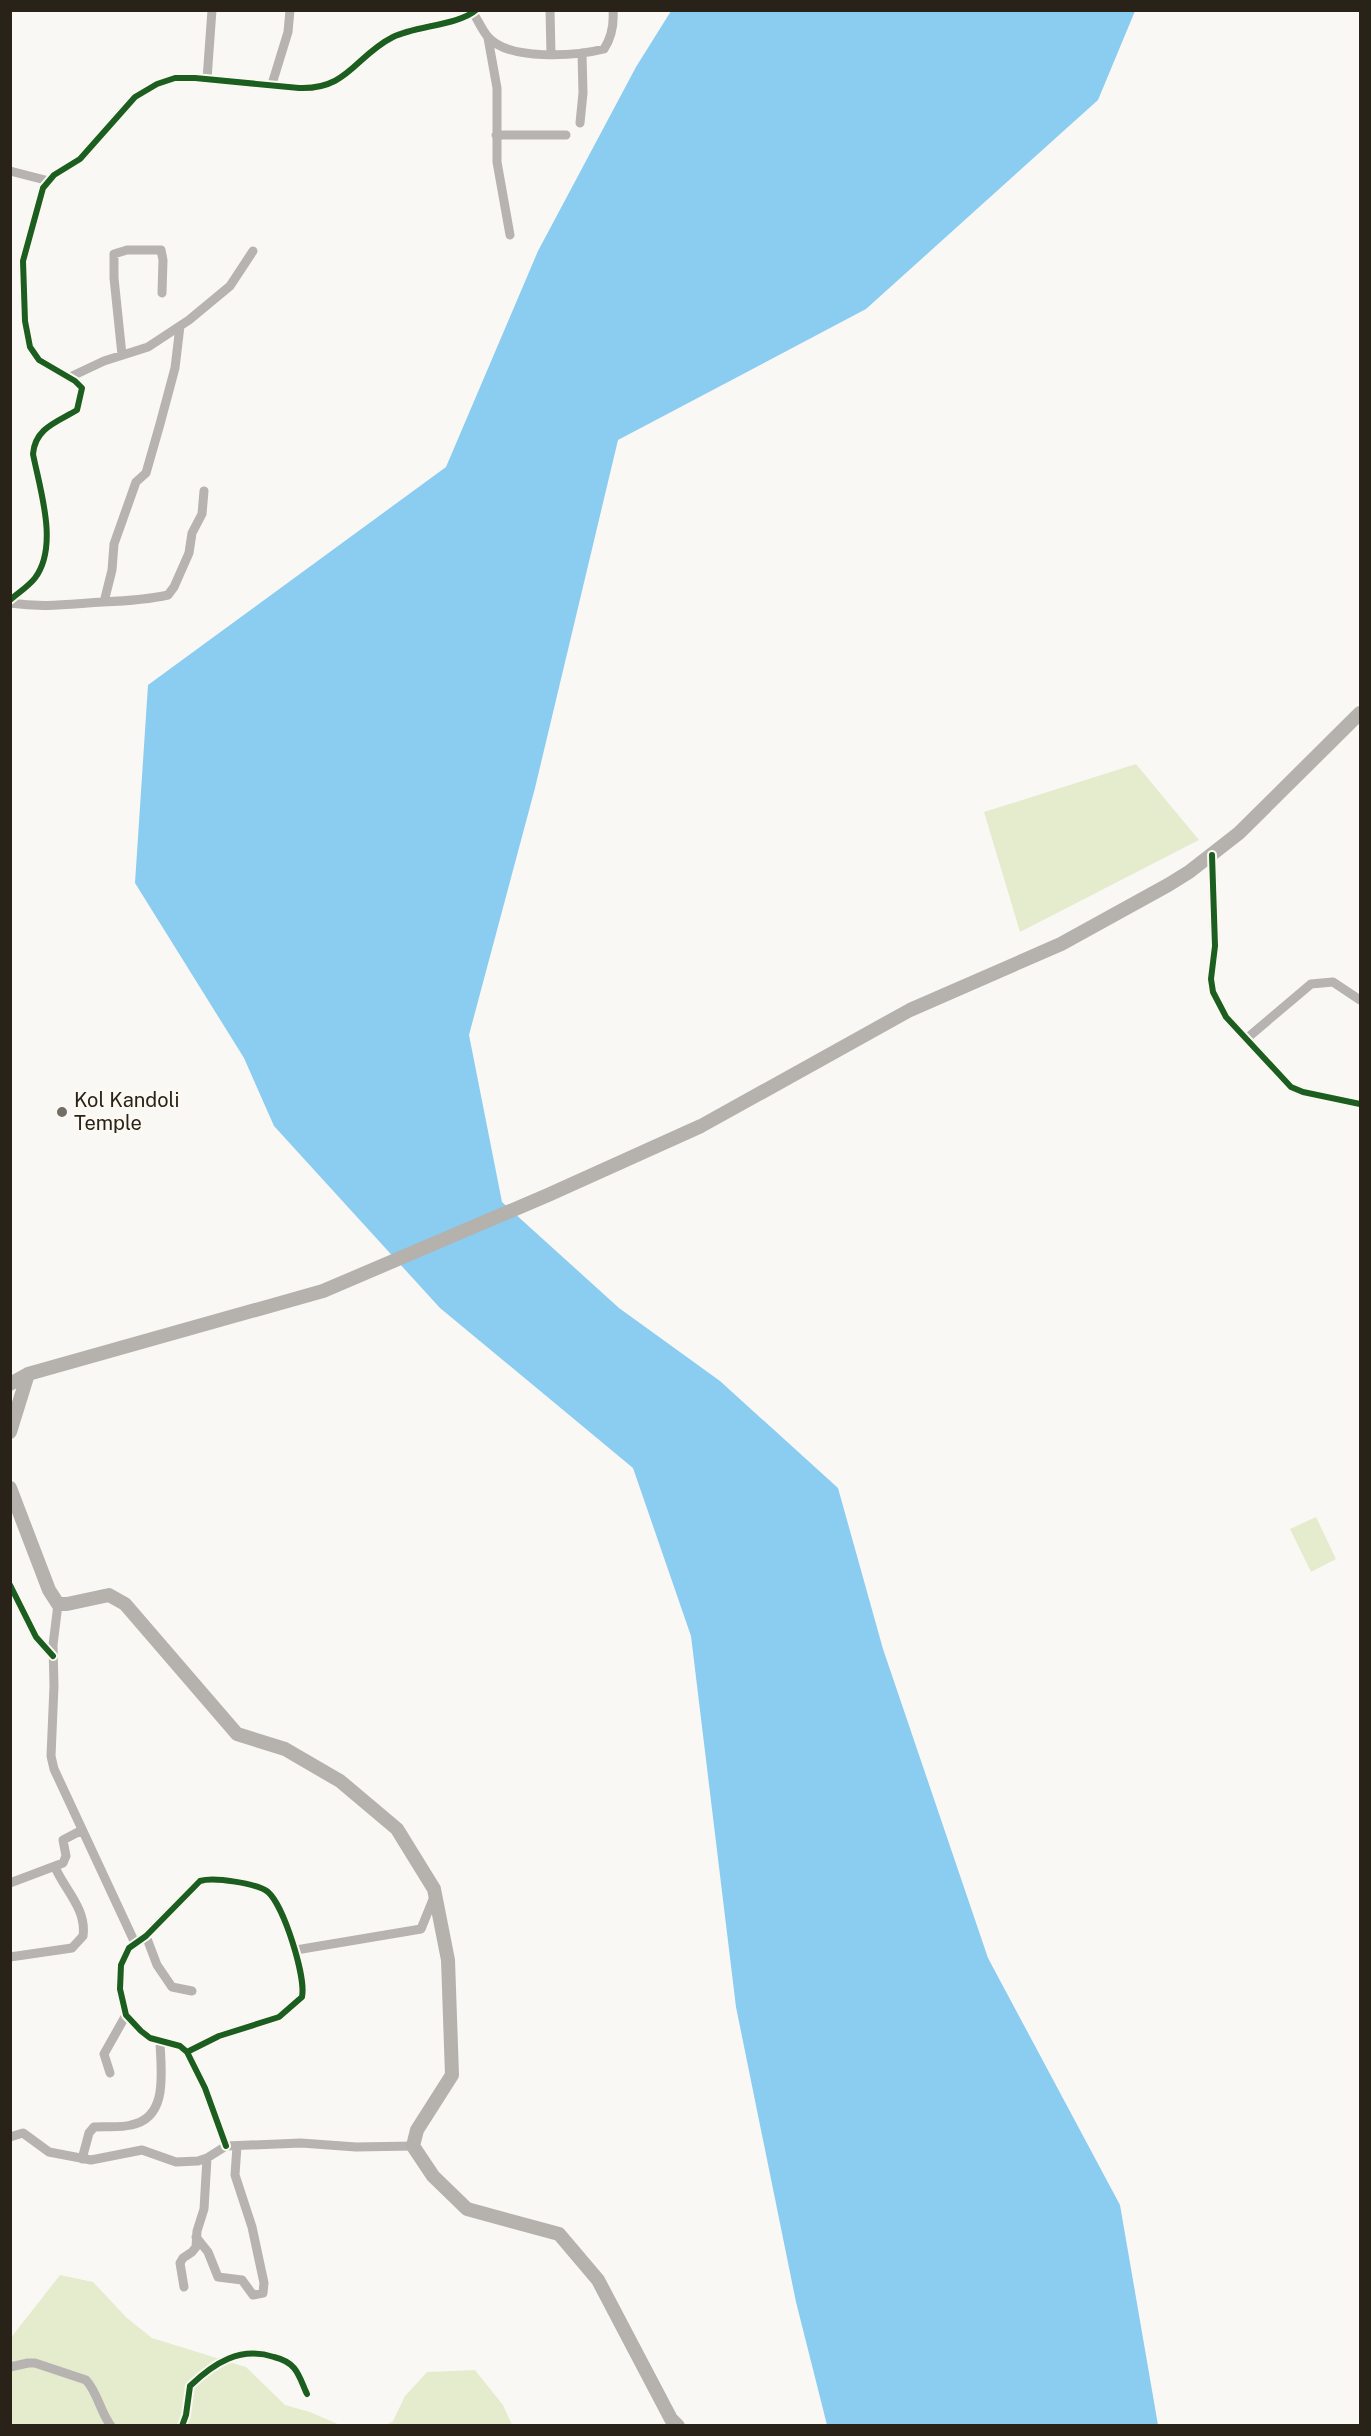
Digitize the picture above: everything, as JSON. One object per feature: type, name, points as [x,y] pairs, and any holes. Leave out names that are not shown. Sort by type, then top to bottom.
[{"type":"main road","points":[[10,1384],[28,1374],[323,1291],[548,1195],[701,1126],[910,1010],[1061,944],[1168,885],[1212,855],[1243,828],[1360,713]]},
{"type":"main road","points":[[10,1432],[28,1374]]},
{"type":"main road","points":[[10,1488],[49,1590],[58,1604],[109,1595],[125,1604],[237,1734],[285,1749],[340,1781],[397,1829],[421,1864],[435,1895],[448,1960],[452,2075],[417,2130],[413,2146],[433,2175],[466,2209],[559,2234],[598,2280],[671,2419],[678,2426]]},
{"type":"street","points":[[207,79],[212,10]]},
{"type":"street","points":[[272,84],[288,32],[290,10]]},
{"type":"street","points":[[549,10],[551,54]]},
{"type":"street","points":[[488,38],[507,49],[535,55],[582,53],[604,49],[614,23],[613,10]]},
{"type":"street","points":[[10,602],[34,579],[44,563],[48,544],[33,454],[34,442],[39,433],[77,410],[82,388],[70,377],[39,360],[30,347],[25,321],[23,261],[34,214],[43,188],[54,175],[80,159],[135,97],[158,84],[175,78],[313,89],[329,86],[387,40],[439,23],[462,19],[474,12],[488,38],[497,88],[497,162],[510,235]]},
{"type":"street","points":[[580,123],[583,93],[582,53]]},
{"type":"street","points":[[496,135],[566,135]]},
{"type":"street","points":[[10,171],[49,181]]},
{"type":"street","points":[[122,355],[114,278],[114,254],[127,250],[161,250],[162,293]]},
{"type":"street","points":[[70,377],[84,369],[148,347],[180,326],[230,286],[253,251]]},
{"type":"street","points":[[104,602],[112,570],[114,544],[136,482],[146,473],[160,424],[175,368],[180,326]]},
{"type":"street","points":[[10,602],[39,607],[168,595],[189,553],[192,533],[202,514],[204,491]]},
{"type":"street","points":[[1212,855],[1215,946],[1212,986],[1226,1017],[1291,1088],[1360,1104]]},
{"type":"street","points":[[1246,1039],[1311,984],[1334,982],[1360,1000]]},
{"type":"street","points":[[10,1585],[36,1637],[53,1656]]},
{"type":"street","points":[[58,1604],[53,1656],[51,1756],[54,1769],[135,1943]]},
{"type":"street","points":[[10,1883],[55,1867],[65,1860],[64,1838],[82,1830]]},
{"type":"street","points":[[10,1957],[72,1948],[83,1936],[84,1927],[74,1898],[55,1867]]},
{"type":"street","points":[[187,2052],[219,2036],[279,2017],[299,2001],[303,1993],[296,1950],[278,1907],[262,1888],[243,1883],[212,1880],[205,1880],[195,1885],[146,1936],[135,1943],[125,1955],[119,1976],[122,2003],[126,2015],[141,2031],[160,2042],[180,2046],[187,2052],[205,2088],[226,2146]]},
{"type":"street","points":[[296,1950],[421,1929],[435,1895]]},
{"type":"street","points":[[146,1936],[157,1965],[172,1987],[192,1991]]},
{"type":"street","points":[[110,2073],[104,2054],[126,2015]]},
{"type":"street","points":[[82,2159],[89,2133],[94,2127],[130,2126],[139,2123],[151,2114],[161,2094],[160,2042]]},
{"type":"street","points":[[10,2137],[23,2133],[49,2152],[82,2159],[108,2158],[142,2150],[176,2162],[207,2158],[226,2146],[301,2143],[356,2147],[413,2146]]},
{"type":"street","points":[[196,2237],[208,2252],[218,2277],[242,2280],[253,2295],[263,2293],[264,2283],[252,2227],[235,2175],[237,2146]]},
{"type":"street","points":[[184,2287],[180,2263],[183,2258],[195,2250],[196,2237],[204,2209],[207,2158]]},
{"type":"street","points":[[182,2426],[190,2386],[211,2369],[242,2353],[263,2353],[284,2360],[296,2370],[307,2394]]},
{"type":"street","points":[[10,2367],[36,2363],[62,2374],[80,2377],[91,2386],[111,2426]]},
{"type":"green space","points":[[1136,764],[1199,840],[1020,932],[984,812]]},
{"type":"green space","points":[[1316,1517],[1336,1559],[1311,1572],[1290,1529]]},
{"type":"green space","points":[[60,2275],[93,2282],[127,2318],[152,2338],[246,2367],[285,2405],[310,2412],[340,2425],[11,2425],[10,2342]]},
{"type":"green space","points":[[475,2370],[503,2405],[512,2425],[386,2425],[393,2421],[405,2396],[427,2372]]},
{"type":"water","points":[[671,11],[1135,11],[1098,100],[866,309],[618,440],[535,788],[469,1035],[502,1202],[619,1308],[720,1381],[838,1488],[883,1649],[988,1958],[1120,2205],[1158,2425],[827,2425],[796,2302],[736,2007],[691,1636],[633,1468],[440,1308],[274,1126],[244,1058],[135,883],[148,685],[446,467],[538,251],[636,67]]},
{"type":"cycle path","points":[[10,600],[35,578],[46,550],[46,517],[33,454],[35,445],[48,427],[77,410],[82,388],[75,381],[39,360],[30,347],[25,321],[23,261],[43,188],[54,175],[80,159],[135,97],[157,84],[175,78],[299,88],[329,84],[393,37],[459,19],[476,10]]},
{"type":"cycle path","points":[[1212,855],[1215,946],[1211,979],[1213,992],[1226,1017],[1291,1087],[1303,1092],[1360,1104]]},
{"type":"cycle path","points":[[10,1585],[36,1637],[53,1656]]},
{"type":"cycle path","points":[[187,2052],[219,2036],[279,2017],[302,1997],[301,1974],[293,1942],[274,1900],[268,1892],[262,1889],[235,1882],[200,1881],[146,1936],[129,1948],[121,1965],[120,1989],[126,2015],[150,2038],[180,2046],[187,2052],[205,2088],[226,2146]]},
{"type":"cycle path","points":[[182,2426],[190,2386],[208,2370],[239,2355],[262,2354],[285,2361],[296,2371],[307,2394]]},
{"type":"place","name":"Kol Kandoli Temple","points":[[62,1112]]}]
